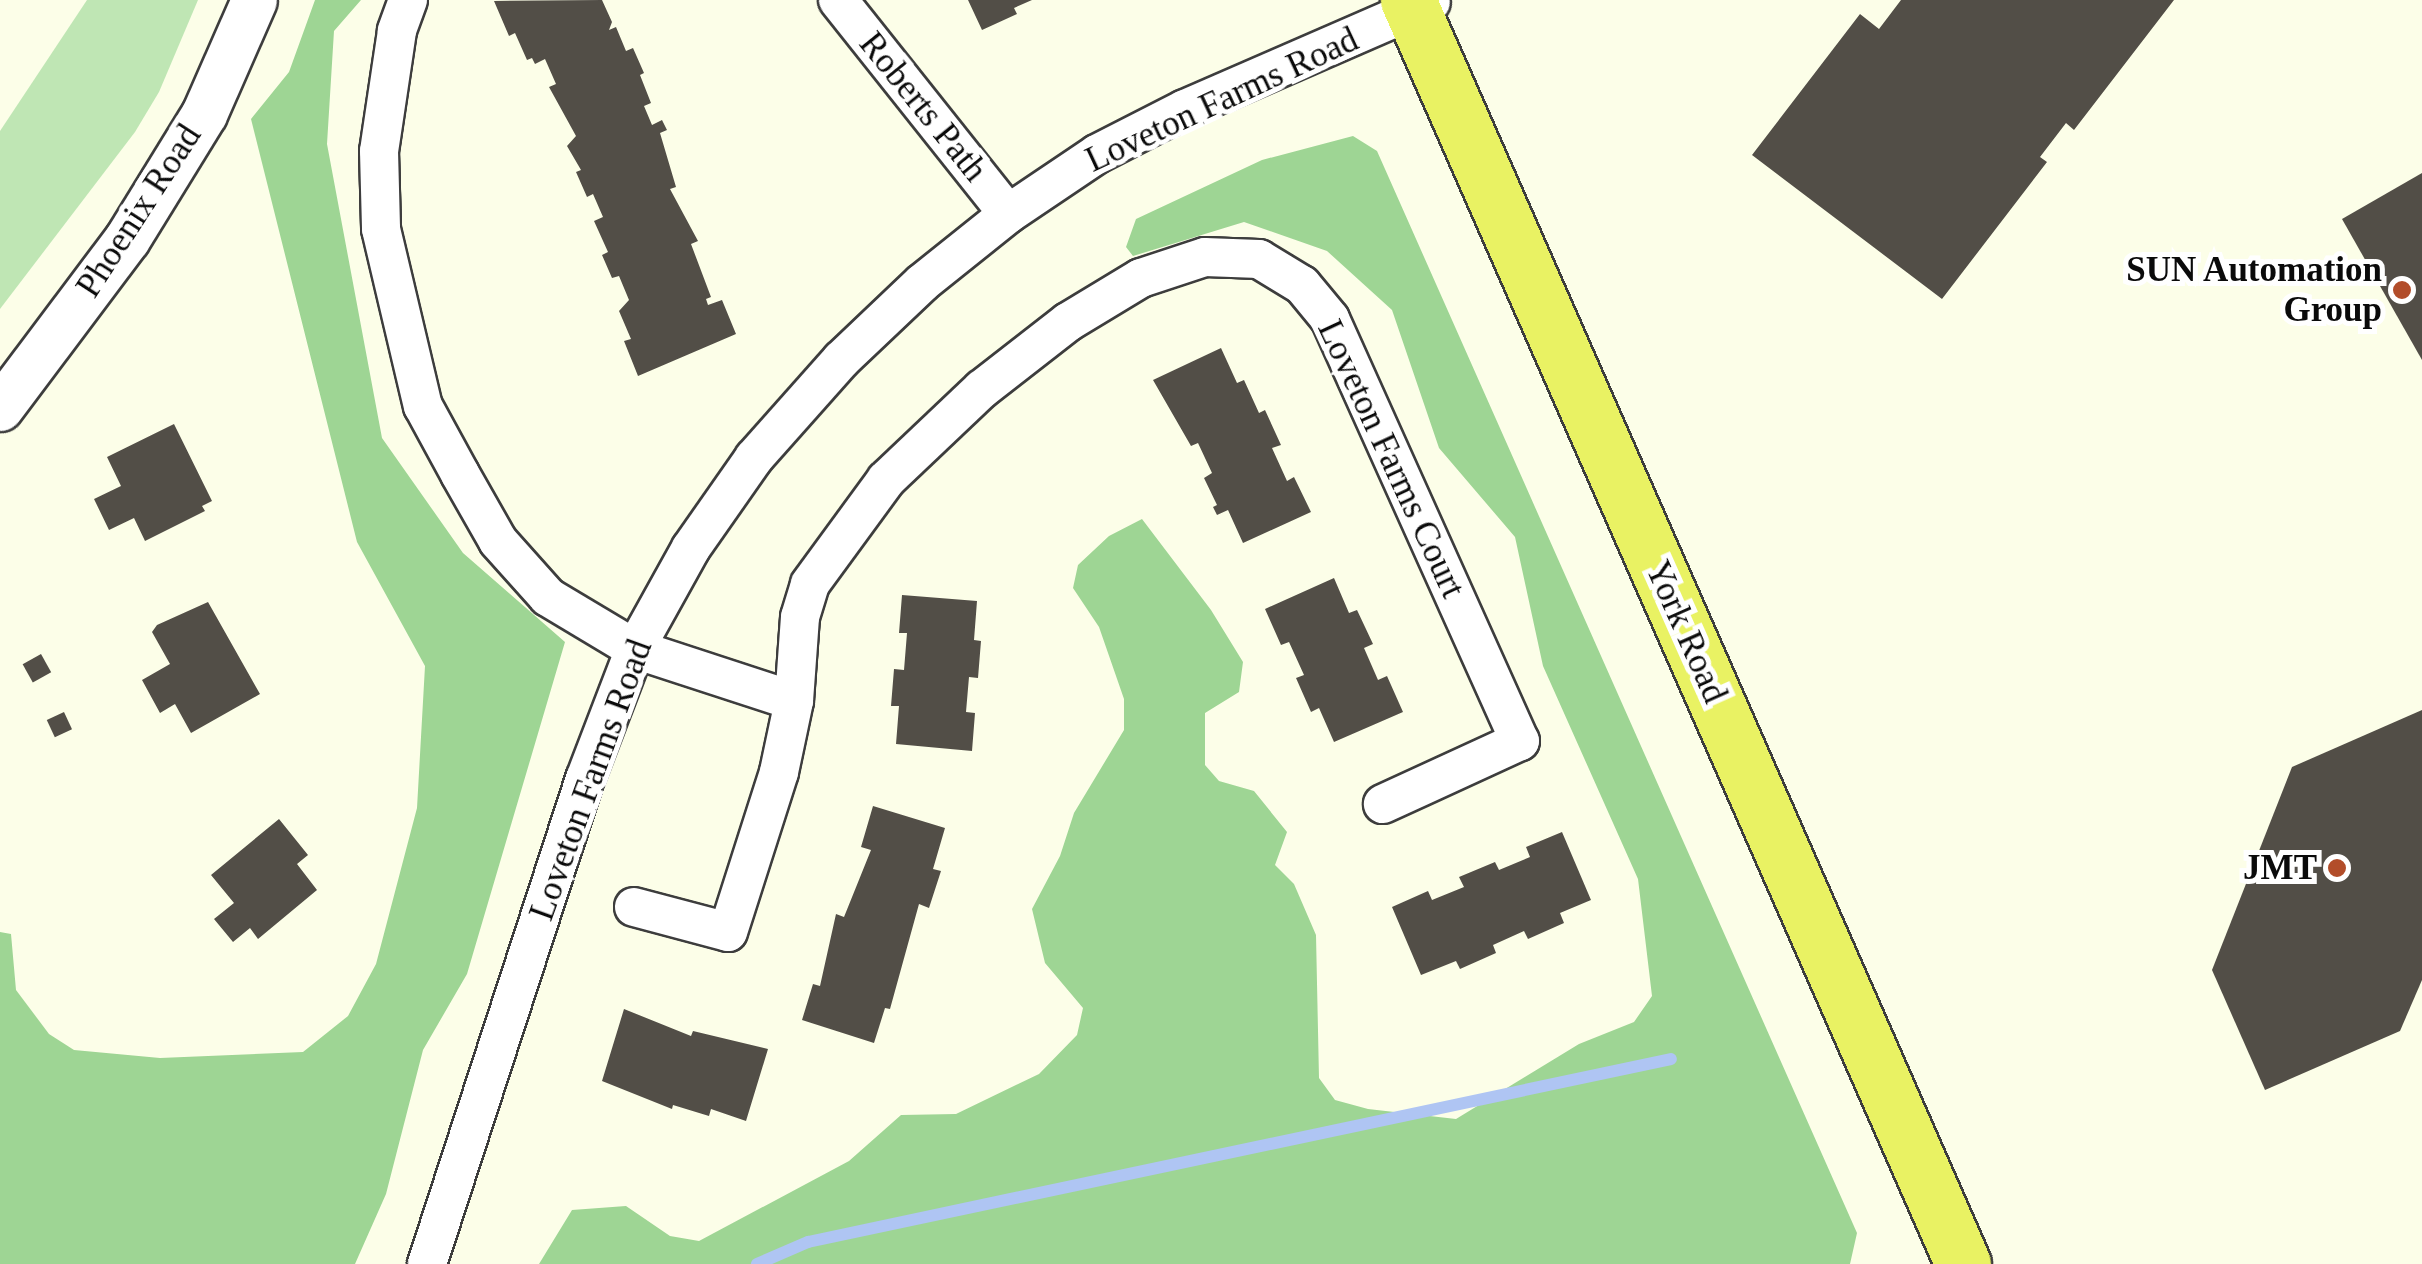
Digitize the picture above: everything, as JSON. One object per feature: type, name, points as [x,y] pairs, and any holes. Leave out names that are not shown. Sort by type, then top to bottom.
[{"type":"main road","name":"York Road","points":[[1419,4],[1964,1264]]},
{"type":"street","name":"Phoenix Road","points":[[0,408],[146,208],[204,114],[254,0]]},
{"type":"street","points":[[408,0],[396,30],[379,151],[380,229],[423,406],[498,541],[548,597],[635,648],[794,701]]},
{"type":"street","name":"Roberts Path","points":[[838,0],[1008,214]]},
{"type":"street","name":"Loveton Farms Road","points":[[426,1264],[585,780],[635,648],[691,548],[754,458],[840,360],[922,283],[1008,214],[1097,154],[1185,109],[1419,4]]},
{"type":"street","name":"Loveton Farms Court","points":[[634,907],[728,932],[779,772],[794,701],[800,617],[810,584],[886,480],[982,389],[1068,322],[1142,278],[1205,257],[1259,260],[1302,285],[1330,319],[1520,741],[1383,804]]},
{"type":"green space","points":[[87,0],[198,0],[159,92],[135,132],[0,309],[0,131]]},
{"type":"green space","points":[[315,0],[361,0],[334,31],[327,144],[382,438],[463,553],[565,642],[467,974],[423,1050],[386,1194],[355,1264],[0,1264],[0,932],[11,934],[16,990],[49,1034],[74,1050],[160,1058],[303,1052],[348,1016],[376,964],[417,808],[425,666],[357,542],[251,119],[289,72]]},
{"type":"green space","points":[[1353,136],[1377,151],[1857,1233],[1850,1264],[539,1264],[572,1210],[626,1206],[670,1236],[699,1241],[849,1161],[901,1115],[956,1114],[1039,1074],[1077,1035],[1083,1008],[1045,963],[1032,909],[1060,856],[1074,813],[1124,730],[1124,699],[1099,627],[1073,588],[1078,565],[1109,536],[1142,519],[1211,610],[1243,662],[1239,692],[1205,713],[1205,765],[1219,781],[1254,791],[1287,832],[1275,865],[1294,884],[1316,935],[1319,1078],[1335,1100],[1368,1109],[1456,1119],[1579,1044],[1634,1022],[1652,996],[1638,879],[1543,666],[1515,537],[1439,448],[1392,310],[1327,251],[1244,222],[1133,256],[1126,247],[1136,219],[1262,160]]},
{"type":"building","points":[[602,0],[612,22],[609,30],[616,27],[626,51],[633,48],[644,73],[640,75],[651,103],[644,106],[652,125],[662,120],[667,130],[660,133],[676,187],[670,189],[698,241],[691,244],[711,297],[706,299],[708,305],[722,300],[736,334],[638,376],[624,341],[631,339],[619,311],[629,300],[619,276],[612,278],[602,255],[608,252],[594,221],[603,217],[593,194],[587,197],[576,172],[581,170],[567,146],[576,136],[549,87],[556,84],[545,59],[535,64],[532,58],[527,60],[515,33],[509,36],[494,1]]},
{"type":"building","points":[[968,0],[1032,0],[1014,8],[1017,14],[982,30]]},
{"type":"building","points":[[1901,0],[2174,0],[2074,130],[2066,123],[2040,157],[2047,162],[1942,299],[1752,155],[1860,14],[1879,29]]},
{"type":"building","name":"SUN Automation Group","points":[[2422,173],[2422,360],[2342,219]]},
{"type":"building","points":[[1221,348],[1237,383],[1244,380],[1259,413],[1265,410],[1281,445],[1272,448],[1287,481],[1294,477],[1311,512],[1243,543],[1228,510],[1217,515],[1213,507],[1217,505],[1204,478],[1212,473],[1198,443],[1191,446],[1153,380]]},
{"type":"building","points":[[174,424],[212,501],[202,506],[205,511],[145,541],[134,518],[109,530],[94,499],[121,486],[107,457]]},
{"type":"building","points":[[1334,578],[1349,613],[1357,610],[1373,644],[1364,648],[1378,680],[1387,676],[1403,712],[1334,742],[1319,708],[1311,712],[1296,678],[1304,675],[1289,642],[1281,645],[1265,609]]},
{"type":"building","points":[[902,595],[977,601],[974,640],[981,641],[978,678],[969,677],[966,712],[975,713],[972,751],[896,744],[899,706],[891,706],[894,669],[904,670],[907,633],[899,633]]},
{"type":"building","points":[[208,602],[260,694],[191,733],[175,704],[160,713],[142,680],[170,664],[152,632],[157,625]]},
{"type":"building","points":[[41,654],[51,672],[33,683],[23,664]]},
{"type":"building","name":"JMT","points":[[2422,710],[2422,980],[2400,1031],[2265,1090],[2212,970],[2292,767]]},
{"type":"building","points":[[64,712],[72,729],[55,737],[47,720]]},
{"type":"building","points":[[873,806],[945,828],[933,869],[941,871],[929,908],[919,904],[890,1009],[885,1008],[874,1043],[802,1020],[813,984],[820,986],[836,914],[844,917],[871,850],[861,847]]},
{"type":"building","points":[[279,819],[308,855],[297,864],[317,890],[258,939],[250,928],[233,942],[214,919],[234,903],[211,875]]},
{"type":"building","points":[[1562,832],[1591,900],[1560,913],[1564,923],[1528,939],[1524,931],[1493,945],[1496,953],[1460,969],[1456,961],[1421,975],[1392,907],[1428,891],[1432,900],[1464,887],[1459,877],[1495,862],[1499,870],[1530,857],[1526,847]]},
{"type":"building","points":[[624,1009],[691,1036],[693,1031],[768,1049],[746,1121],[711,1109],[709,1116],[673,1105],[672,1109],[602,1081]]},
{"type":"waterway","points":[[757,1264],[808,1242],[1671,1059]]},
{"type":"place","name":"SUN Automation Group","points":[[2402,290]]},
{"type":"place","name":"JMT","points":[[2337,868]]}]
